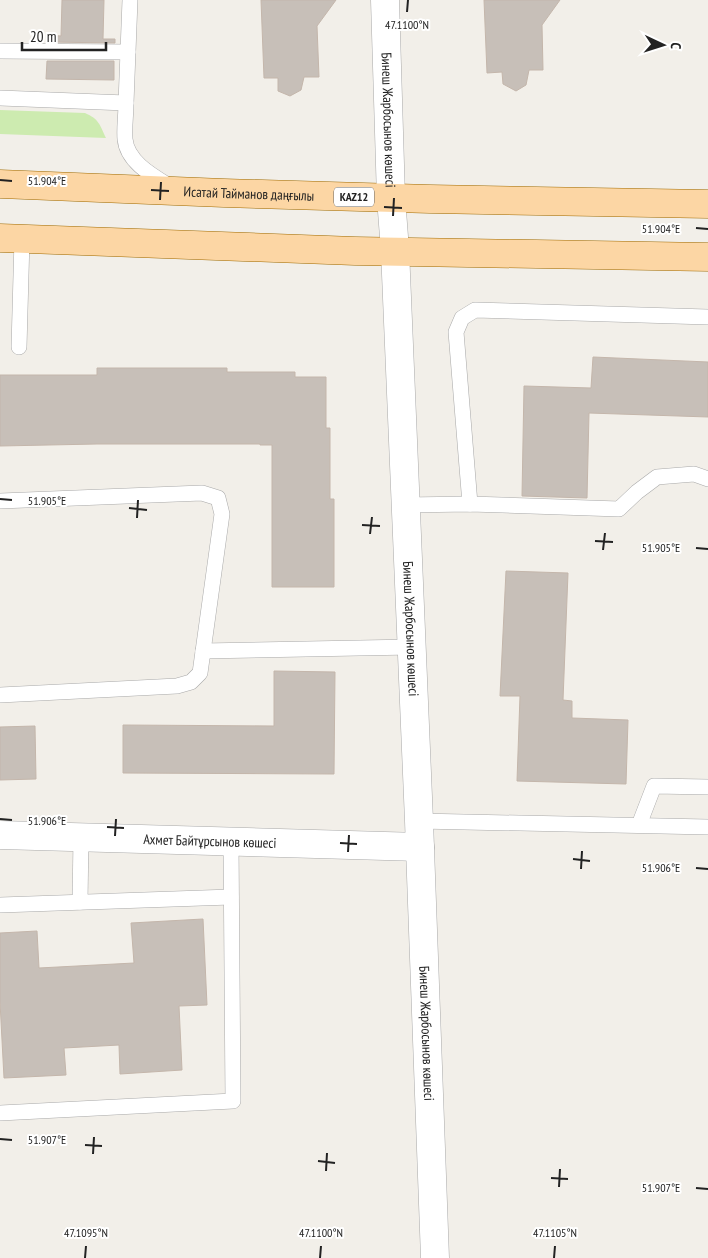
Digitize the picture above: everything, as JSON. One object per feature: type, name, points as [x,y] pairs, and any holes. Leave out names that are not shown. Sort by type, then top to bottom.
[{"type":"main road","name":"Исатай Тайманов даңғылы","points":[[0,184],[392,198],[708,204]]},
{"type":"main road","points":[[11,239],[355,250],[708,257]]},
{"type":"street","name":"Бинеш Жарбосынов көшесі","points":[[385,0],[420,834],[435,1258]]},
{"type":"street","name":"Ахмет Байтұрсынов көшесі","points":[[0,835],[231,842],[420,834]]},
{"type":"lane","points":[[130,0],[125,141],[132,158],[146,172],[176,190]]},
{"type":"lane","points":[[0,51],[128,52]]},
{"type":"lane","points":[[0,98],[126,103]]},
{"type":"lane","points":[[11,239],[20,347]]},
{"type":"lane","points":[[470,504],[456,332],[462,318],[474,310],[708,317]]},
{"type":"lane","points":[[406,505],[470,504],[619,510],[637,492],[657,477],[694,474],[708,480]]},
{"type":"lane","points":[[0,502],[202,493],[218,498],[222,514],[200,673],[191,682],[177,686],[0,695]]},
{"type":"lane","points":[[203,650],[412,647]]},
{"type":"lane","points":[[639,825],[654,786],[708,787]]},
{"type":"lane","points":[[420,834],[639,825],[708,827]]},
{"type":"lane","points":[[80,902],[81,838]]},
{"type":"lane","points":[[0,1113],[233,1101],[231,842]]},
{"type":"lane","points":[[0,905],[231,898]]},
{"type":"green space","points":[[0,110],[85,113],[96,120],[106,138],[0,134]]},
{"type":"building","points":[[62,0],[104,0],[103,39],[115,39],[115,43],[47,42],[47,35],[61,36]]},
{"type":"building","points":[[261,0],[336,0],[317,26],[319,77],[304,77],[301,90],[290,96],[278,91],[278,78],[264,78]]},
{"type":"building","points":[[484,0],[560,0],[542,25],[543,70],[529,70],[526,85],[516,91],[503,84],[502,72],[487,73]]},
{"type":"building","points":[[47,61],[114,61],[114,80],[46,79]]},
{"type":"building","points":[[593,357],[708,362],[708,417],[589,413],[587,498],[522,496],[524,386],[591,388]]},
{"type":"building","points":[[97,368],[227,368],[227,372],[295,372],[295,377],[326,377],[326,428],[330,428],[330,499],[334,499],[334,587],[272,587],[272,445],[97,444],[0,446],[0,375],[97,375]]},
{"type":"building","points":[[506,571],[568,573],[563,700],[572,701],[572,718],[628,720],[626,784],[517,781],[520,696],[500,696]]},
{"type":"building","points":[[274,671],[335,672],[334,774],[123,773],[123,725],[274,726]]},
{"type":"building","points":[[35,726],[36,779],[0,780],[0,727]]},
{"type":"building","points":[[203,919],[207,1005],[179,1006],[182,1070],[120,1074],[119,1045],[64,1048],[66,1075],[4,1078],[0,1002],[0,933],[37,931],[39,968],[134,963],[131,923]]}]
